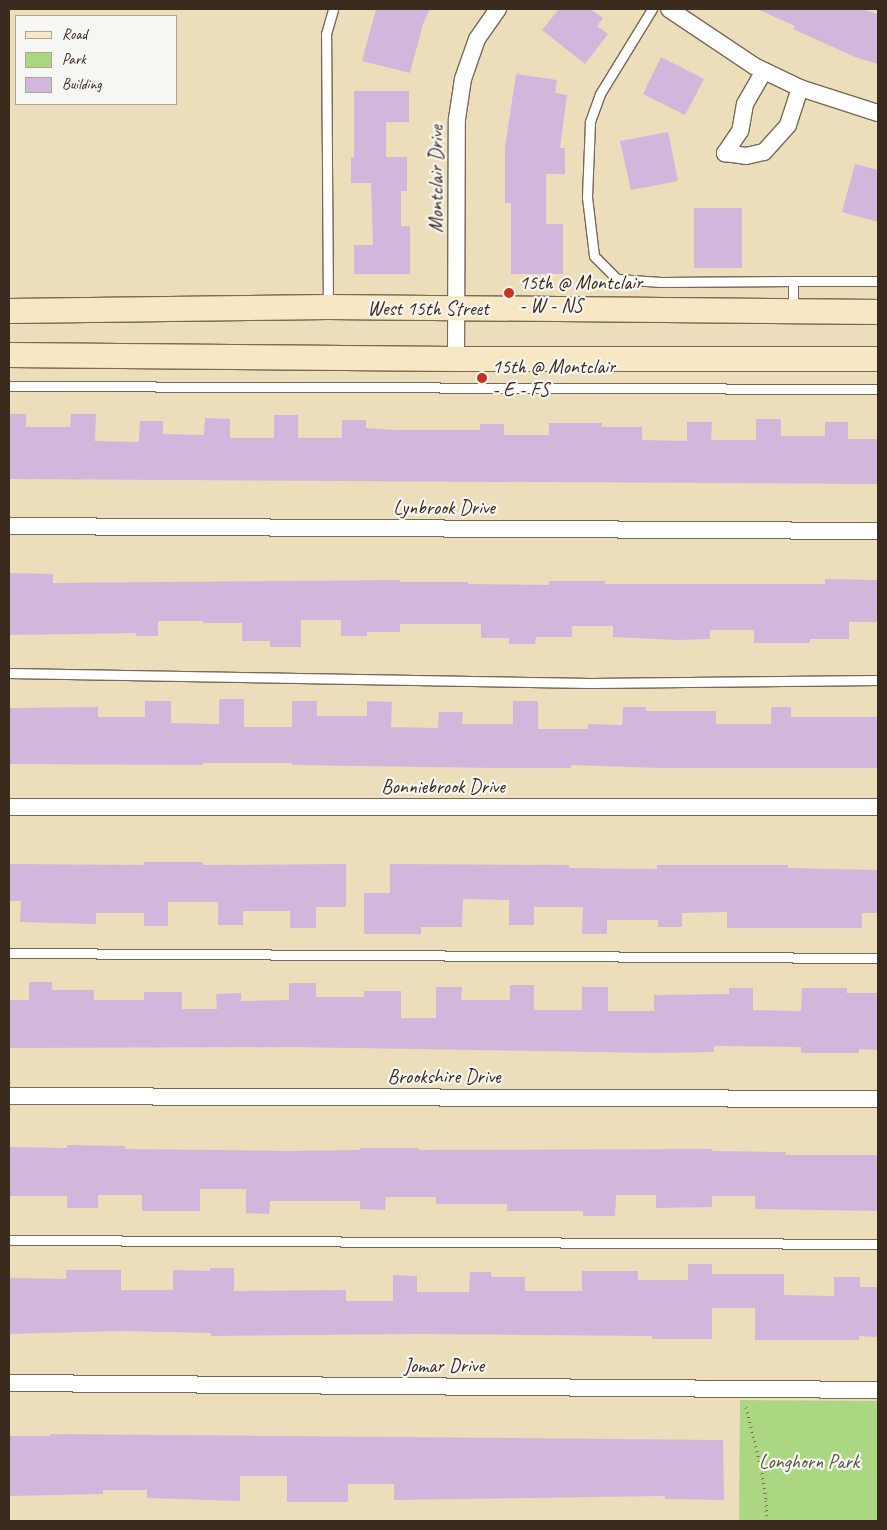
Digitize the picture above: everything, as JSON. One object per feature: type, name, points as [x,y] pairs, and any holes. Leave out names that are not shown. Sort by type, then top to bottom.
[{"type":"main road","name":"West 15th Street","points":[[9,311],[328,307],[878,312]]},
{"type":"main road","points":[[9,355],[456,359],[878,359]]},
{"type":"street","name":"Montclair Drive","points":[[456,359],[458,111],[463,79],[477,38],[498,9]]},
{"type":"street","points":[[669,9],[764,71],[800,88],[878,113]]},
{"type":"street","points":[[764,71],[745,104],[740,131],[725,153],[746,156],[764,152],[788,125],[800,88]]},
{"type":"street","name":"Lynbrook Drive","points":[[9,526],[878,531]]},
{"type":"street","name":"Bonniebrook Drive","points":[[9,808],[878,807]]},
{"type":"street","name":"Brookshire Drive","points":[[9,1096],[878,1099]]},
{"type":"street","name":"Jomar Drive","points":[[9,1383],[878,1390]]},
{"type":"lane","points":[[328,307],[326,34],[333,9]]},
{"type":"lane","points":[[652,9],[600,94],[590,122],[587,197],[594,256],[617,279],[661,282],[878,281]]},
{"type":"lane","points":[[793,281],[793,311]]},
{"type":"lane","points":[[9,386],[878,389]]},
{"type":"lane","points":[[9,673],[590,683],[878,680]]},
{"type":"lane","points":[[9,953],[878,958]]},
{"type":"lane","points":[[9,1240],[878,1244]]},
{"type":"path","points":[[745,1403],[765,1492],[767,1521]]},
{"type":"green space","name":"Longhorn Park","points":[[740,1400],[878,1401],[878,1521],[739,1521]]},
{"type":"building","points":[[376,9],[430,9],[423,24],[410,73],[362,61]]},
{"type":"building","points":[[559,9],[590,9],[603,18],[597,26],[608,34],[585,64],[542,30]]},
{"type":"building","points":[[757,9],[862,9],[878,14],[878,64],[855,57],[793,29],[795,26]]},
{"type":"building","points":[[661,57],[704,79],[685,115],[643,94]]},
{"type":"building","points":[[516,74],[557,80],[555,93],[567,95],[560,148],[565,148],[565,174],[546,174],[546,224],[563,224],[563,274],[511,274],[511,203],[505,203],[505,147]]},
{"type":"building","points":[[354,91],[409,91],[409,122],[386,122],[386,157],[407,157],[407,191],[401,191],[401,226],[410,226],[410,274],[354,274],[354,245],[373,245],[371,183],[351,183],[351,157],[354,157]]},
{"type":"building","points":[[668,132],[678,181],[631,190],[620,141]]},
{"type":"building","points":[[855,164],[878,170],[878,222],[842,212]]},
{"type":"building","points":[[694,208],[742,208],[742,268],[694,268]]},
{"type":"building","points":[[9,414],[26,414],[26,427],[70,427],[71,414],[96,414],[95,441],[139,442],[140,421],[163,421],[163,434],[204,435],[205,418],[230,419],[230,438],[274,438],[274,415],[298,415],[298,438],[342,438],[342,420],[366,420],[366,428],[394,430],[480,430],[480,424],[504,424],[504,435],[549,435],[549,423],[602,423],[602,427],[642,427],[642,440],[687,441],[687,422],[712,422],[711,440],[756,440],[756,419],[781,419],[781,436],[825,436],[825,422],[848,422],[848,439],[878,439],[878,484],[9,479]]},
{"type":"building","points":[[9,573],[53,574],[53,583],[400,580],[400,582],[549,585],[549,581],[605,581],[605,584],[825,584],[825,579],[878,580],[878,622],[849,622],[849,639],[810,639],[810,643],[754,643],[754,630],[710,630],[710,639],[678,640],[613,637],[613,626],[572,626],[572,637],[536,637],[535,644],[509,644],[509,638],[481,638],[481,624],[400,624],[400,632],[367,632],[367,636],[341,636],[341,620],[301,620],[301,647],[270,647],[270,641],[242,641],[242,623],[203,623],[203,621],[158,621],[158,636],[136,636],[136,633],[9,635]]},
{"type":"building","points":[[219,699],[244,699],[244,727],[292,727],[292,701],[317,701],[317,716],[367,716],[367,701],[392,702],[391,727],[438,728],[439,712],[463,712],[462,724],[513,724],[513,701],[538,701],[538,729],[588,729],[588,724],[622,725],[623,707],[646,707],[646,711],[716,711],[716,724],[771,724],[771,707],[791,707],[791,717],[878,717],[878,768],[660,768],[571,765],[571,768],[496,768],[292,765],[292,763],[203,763],[203,765],[9,764],[9,708],[98,707],[98,717],[145,717],[145,701],[171,701],[171,723],[219,724]]},
{"type":"building","points":[[144,862],[203,862],[203,865],[346,864],[346,907],[316,907],[316,928],[290,928],[290,911],[243,911],[243,925],[218,925],[218,902],[168,902],[168,926],[144,926],[144,913],[96,913],[96,924],[20,922],[21,901],[9,901],[9,864],[144,865]]},
{"type":"building","points":[[390,864],[569,865],[569,868],[657,869],[657,865],[788,865],[788,868],[878,870],[878,913],[862,913],[862,928],[727,928],[727,912],[682,913],[682,927],[658,927],[658,920],[607,920],[607,934],[582,934],[583,907],[534,907],[534,925],[509,925],[509,900],[463,899],[462,927],[421,927],[421,934],[364,934],[364,893],[390,893]]},
{"type":"building","points":[[29,982],[52,982],[52,990],[94,990],[94,1000],[144,1000],[144,992],[182,992],[182,1009],[217,1009],[216,994],[241,993],[241,1001],[289,1000],[289,983],[316,983],[316,997],[364,997],[364,991],[401,991],[401,1018],[436,1018],[436,987],[462,987],[461,1000],[510,1000],[510,985],[534,985],[534,1010],[582,1010],[582,987],[608,987],[608,1011],[654,1011],[654,995],[729,994],[729,988],[753,988],[753,1010],[801,1011],[802,988],[847,988],[847,993],[878,993],[878,1050],[859,1049],[859,1053],[801,1053],[801,1047],[714,1046],[714,1052],[655,1053],[289,1047],[9,1048],[9,1000],[29,1000]]},
{"type":"building","points":[[67,1145],[125,1146],[125,1149],[288,1151],[360,1150],[360,1148],[419,1148],[419,1150],[712,1149],[712,1151],[786,1152],[786,1155],[878,1155],[878,1211],[755,1209],[755,1196],[712,1196],[712,1207],[656,1208],[656,1195],[616,1195],[615,1216],[583,1216],[583,1211],[507,1211],[507,1204],[436,1204],[436,1197],[386,1197],[385,1210],[360,1209],[360,1201],[270,1201],[269,1214],[246,1213],[246,1189],[200,1189],[200,1211],[142,1211],[142,1195],[98,1195],[98,1208],[67,1208],[67,1196],[9,1196],[9,1147],[67,1148]]},
{"type":"building","points":[[688,1264],[712,1264],[712,1274],[784,1274],[784,1295],[834,1296],[834,1277],[860,1277],[860,1287],[878,1287],[878,1337],[859,1336],[859,1340],[755,1340],[755,1308],[712,1308],[712,1339],[652,1339],[652,1336],[417,1334],[211,1336],[211,1333],[121,1331],[9,1334],[9,1278],[66,1279],[66,1270],[121,1270],[121,1290],[173,1290],[173,1270],[210,1271],[210,1268],[234,1268],[234,1291],[346,1290],[346,1301],[393,1301],[393,1275],[417,1276],[417,1292],[469,1292],[470,1272],[491,1272],[491,1277],[525,1277],[525,1291],[582,1291],[582,1271],[638,1271],[638,1280],[688,1280]]},
{"type":"building","points":[[50,1434],[723,1440],[724,1500],[665,1499],[665,1496],[394,1500],[394,1484],[348,1484],[348,1502],[287,1502],[287,1476],[240,1476],[240,1501],[147,1498],[147,1490],[103,1490],[103,1494],[9,1496],[9,1436],[50,1436]]},
{"type":"place","name":"15th @ Montclair - W - NS","points":[[509,293]]},
{"type":"place","name":"15th @ Montclair - E - FS","points":[[482,378]]}]
